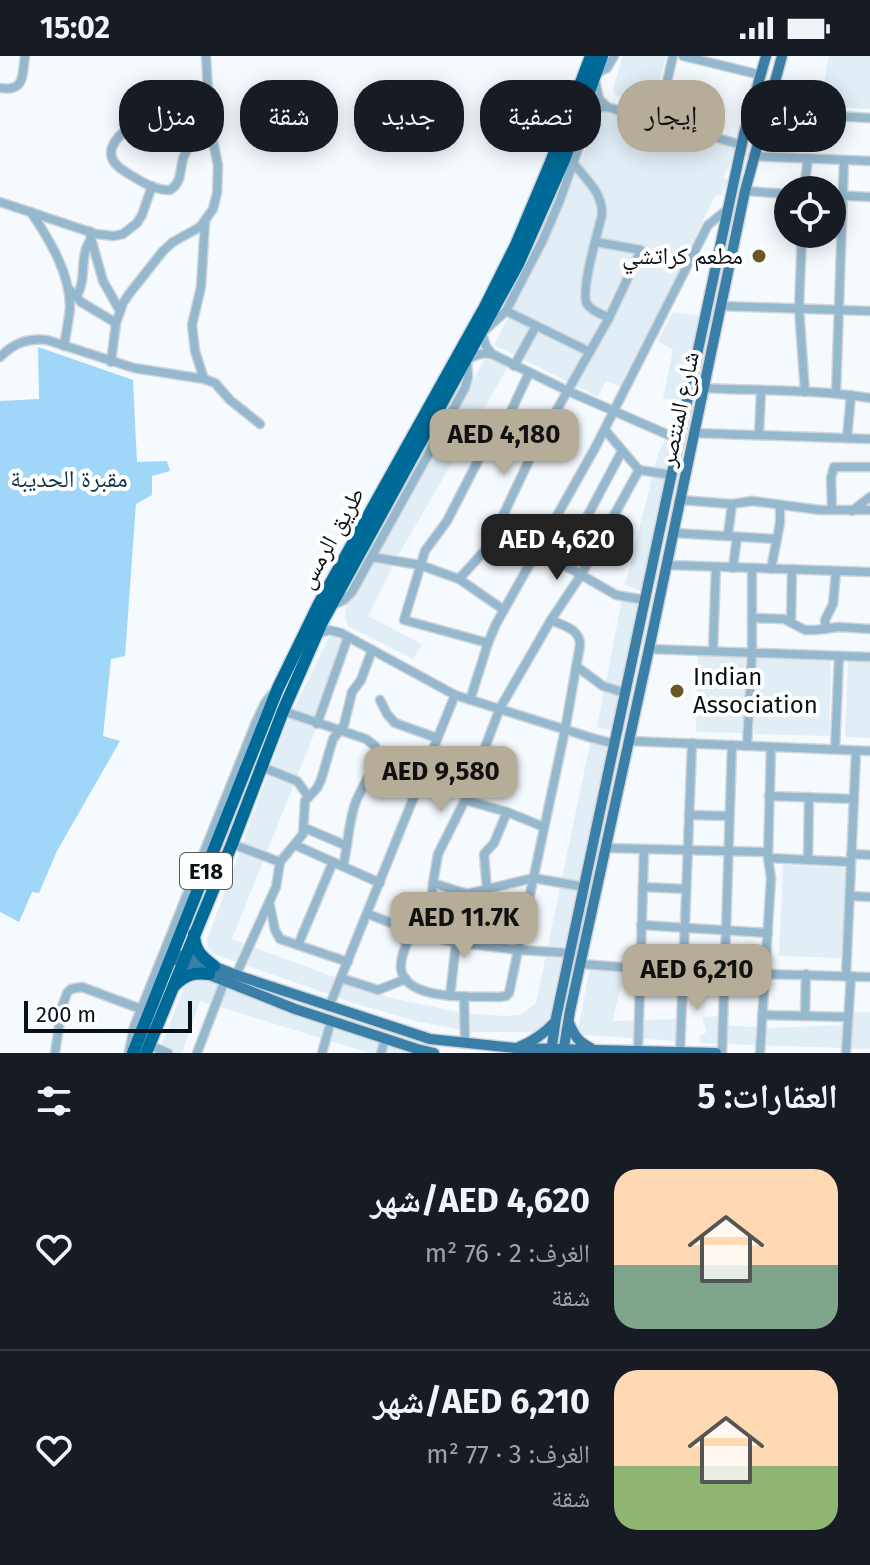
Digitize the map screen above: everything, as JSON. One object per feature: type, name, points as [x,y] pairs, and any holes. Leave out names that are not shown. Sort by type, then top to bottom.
[{"type":"highway","name":"طريق الرمس","points":[[131,1053],[177,958],[278,688],[319,604],[485,307],[516,245],[591,56]]},
{"type":"highway","name":"طريق الرمس","points":[[594,80],[602,56]]},
{"type":"highway","name":"طريق الرمس","points":[[148,1049],[172,988],[177,958],[194,934],[317,634],[518,264],[567,152]]},
{"type":"highway","points":[[172,988],[188,975],[211,970],[198,951],[194,934]]},
{"type":"main road","name":"شارع المنتصر","points":[[760,80],[766,56]]},
{"type":"main road","name":"شارع المنتصر","points":[[775,80],[782,56]]},
{"type":"main road","name":"شارع المنتصر","points":[[551,1051],[741,150]]},
{"type":"main road","name":"شارع المنتصر","points":[[563,1051],[754,152]]},
{"type":"main road","points":[[177,958],[430,1039],[551,1051],[719,1053]]},
{"type":"main road","points":[[211,970],[225,980],[295,1009],[434,1053]]},
{"type":"main road","points":[[295,1009],[302,1000],[323,1008],[329,1007]]},
{"type":"main road","points":[[515,1048],[533,1042],[556,1021]]},
{"type":"main road","points":[[569,1023],[582,1044],[596,1051]]},
{"type":"street","points":[[0,88],[13,88],[20,83],[25,56]]},
{"type":"street","points":[[206,56],[208,80]]},
{"type":"street","points":[[607,107],[596,92],[595,77],[607,68],[614,56]]},
{"type":"street","points":[[667,80],[673,56]]},
{"type":"street","points":[[683,56],[761,75]]},
{"type":"street","points":[[601,107],[617,110]]},
{"type":"street","points":[[846,117],[870,118]]},
{"type":"street","points":[[119,137],[112,152],[116,164],[165,191],[177,185],[186,152]]},
{"type":"street","points":[[111,362],[116,323],[129,294],[163,251],[205,222],[213,209],[217,193],[215,152]]},
{"type":"street","points":[[492,354],[482,333],[506,311],[551,222],[577,152]]},
{"type":"street","points":[[753,156],[870,161]]},
{"type":"street","points":[[806,176],[808,158]]},
{"type":"street","points":[[844,160],[844,176]]},
{"type":"street","points":[[573,163],[599,194],[602,206],[585,300],[591,309],[609,318]]},
{"type":"street","points":[[0,202],[90,235],[108,236],[123,234],[131,229],[142,215],[152,186]]},
{"type":"street","points":[[745,191],[774,193]]},
{"type":"street","points":[[846,195],[870,197]]},
{"type":"street","points":[[470,700],[488,643],[504,610],[605,430],[708,225],[728,209]]},
{"type":"street","points":[[31,211],[58,258],[66,286],[70,308],[64,346]]},
{"type":"street","points":[[204,379],[195,351],[192,325],[201,287],[205,222]]},
{"type":"street","points":[[76,297],[81,288],[90,235]]},
{"type":"street","points":[[90,235],[103,281],[120,311]]},
{"type":"street","points":[[459,579],[488,547],[534,450],[609,318],[641,250],[596,242]]},
{"type":"street","points":[[801,248],[799,308],[805,392]]},
{"type":"street","points":[[836,393],[841,248]]},
{"type":"street","points":[[66,286],[89,307],[116,323]]},
{"type":"street","points":[[721,306],[870,311]]},
{"type":"street","points":[[506,311],[590,352]]},
{"type":"street","points":[[514,366],[536,326]]},
{"type":"street","points":[[0,357],[26,340],[47,340],[134,368],[204,379],[215,383],[230,400],[260,424]]},
{"type":"street","points":[[344,635],[333,622],[331,607],[349,596],[467,385],[467,360],[482,353],[492,354],[680,440]]},
{"type":"street","points":[[488,643],[404,620],[425,551],[447,521],[482,453],[497,441],[529,373]]},
{"type":"street","points":[[704,388],[836,393],[870,398]]},
{"type":"street","points":[[759,435],[761,392]]},
{"type":"street","points":[[847,438],[851,395]]},
{"type":"street","points":[[450,415],[477,424],[503,427]]},
{"type":"street","points":[[605,430],[639,470],[672,475]]},
{"type":"street","points":[[694,433],[870,439]]},
{"type":"street","points":[[562,564],[622,451]]},
{"type":"street","points":[[832,510],[831,478],[834,467],[870,467]]},
{"type":"street","points":[[551,620],[574,631],[580,645],[511,987],[506,996],[428,993],[406,979],[401,964],[416,932],[431,910],[442,842],[465,800],[500,708],[551,620],[581,575],[639,470]]},
{"type":"street","points":[[852,511],[870,497]]},
{"type":"street","points":[[680,500],[732,504],[752,501],[832,510],[870,510]]},
{"type":"street","points":[[732,504],[733,568]]},
{"type":"street","points":[[771,569],[780,523],[780,505]]},
{"type":"street","points":[[673,533],[777,539]]},
{"type":"street","points":[[538,550],[616,595],[645,600]]},
{"type":"street","points":[[372,557],[420,565],[459,579],[504,610]]},
{"type":"street","points":[[666,565],[870,572]]},
{"type":"street","points":[[713,650],[716,567]]},
{"type":"street","points":[[747,746],[752,568]]},
{"type":"street","points":[[791,621],[792,569]]},
{"type":"street","points":[[826,629],[825,620],[833,604],[836,571]]},
{"type":"street","points":[[752,618],[784,619],[805,630],[839,627],[870,629]]},
{"type":"street","points":[[317,634],[329,630],[344,635],[455,695],[615,744]]},
{"type":"street","points":[[317,724],[344,635]]},
{"type":"street","points":[[649,649],[870,657]]},
{"type":"street","points":[[236,975],[270,904],[280,862],[303,834],[304,806],[321,780],[333,739],[346,722],[352,692],[361,680],[372,650]]},
{"type":"street","points":[[835,749],[839,656]]},
{"type":"street","points":[[576,666],[603,686],[625,693]]},
{"type":"street","points":[[131,1053],[132,1033],[141,1009],[256,722],[265,703],[278,688]]},
{"type":"street","points":[[329,1007],[455,695]]},
{"type":"street","points":[[380,700],[395,723],[437,738]]},
{"type":"street","points":[[283,711],[373,743],[376,751],[352,813],[343,866]]},
{"type":"street","points":[[628,741],[870,751]]},
{"type":"street","points":[[680,1052],[692,743]]},
{"type":"street","points":[[719,1053],[732,745]]},
{"type":"street","points":[[760,1053],[771,878],[768,855],[771,747]]},
{"type":"street","points":[[846,1053],[856,751]]},
{"type":"street","points":[[262,767],[297,781],[308,796]]},
{"type":"street","points":[[769,796],[854,799]]},
{"type":"street","points":[[808,860],[809,797]]},
{"type":"street","points":[[465,800],[544,827]]},
{"type":"street","points":[[487,890],[484,854],[494,843],[507,812]]},
{"type":"street","points":[[689,815],[729,816]]},
{"type":"street","points":[[305,828],[347,846]]},
{"type":"street","points":[[232,844],[280,862]]},
{"type":"street","points":[[295,845],[380,883]]},
{"type":"street","points":[[606,848],[728,851],[808,860],[870,855]]},
{"type":"street","points":[[638,1051],[644,849]]},
{"type":"street","points":[[298,945],[333,862]]},
{"type":"street","points":[[433,883],[467,894],[533,878],[585,887]]},
{"type":"street","points":[[643,887],[686,889]]},
{"type":"street","points":[[850,896],[870,897]]},
{"type":"street","points":[[270,904],[280,939],[348,962]]},
{"type":"street","points":[[368,914],[456,943],[571,953]]},
{"type":"street","points":[[641,925],[768,933]]},
{"type":"street","points":[[450,996],[456,943]]},
{"type":"street","points":[[581,964],[683,972],[870,977]]},
{"type":"street","points":[[805,1016],[806,974]]},
{"type":"street","points":[[341,978],[378,990],[406,979]]},
{"type":"street","points":[[197,1053],[225,980]]},
{"type":"street","points":[[55,1053],[62,1007],[71,989],[82,987],[141,1009]]},
{"type":"street","points":[[464,996],[465,1043]]},
{"type":"street","points":[[762,1015],[848,1017]]},
{"type":"street","points":[[322,1053],[331,1021]]},
{"type":"street","points":[[381,1053],[385,1039]]},
{"type":"street","points":[[148,1049],[168,1053]]},
{"type":"shaded area","points":[[623,56],[666,56],[660,80],[617,80],[617,96],[613,89]]},
{"type":"shaded area","points":[[829,56],[870,56],[870,109],[846,108],[846,80],[824,80]]},
{"type":"shaded area","points":[[617,111],[617,152],[725,152],[725,142],[739,146],[723,178],[728,180],[721,196],[716,195],[711,204],[623,387],[606,381],[598,397],[494,345],[547,242],[585,152],[601,152],[601,113]]},
{"type":"shaded area","points":[[673,312],[702,316],[683,402],[663,399],[673,350],[658,341]]},
{"type":"shaded area","points":[[487,355],[509,365],[399,554],[368,616],[422,644],[413,659],[348,626],[345,615],[347,605]]},
{"type":"shaded area","points":[[669,432],[678,438],[645,592],[625,585],[658,454]]},
{"type":"shaded area","points":[[623,594],[641,599],[616,730],[597,728]]},
{"type":"shaded area","points":[[332,631],[351,642],[232,939],[391,998],[463,1013],[521,1015],[536,1003],[591,739],[607,745],[609,756],[553,1020],[543,1028],[532,1032],[473,1032],[415,1021],[214,954],[208,948],[207,940],[286,725]]},
{"type":"shaded area","points":[[698,653],[746,656],[743,733],[696,732]]},
{"type":"shaded area","points":[[757,658],[831,660],[829,736],[754,734]]},
{"type":"shaded area","points":[[848,660],[870,661],[870,738],[845,737]]},
{"type":"shaded area","points":[[783,865],[846,868],[842,958],[779,956]]},
{"type":"shaded area","points":[[590,967],[622,970],[612,1021],[679,1019],[679,1041],[582,1035],[578,1029]]},
{"type":"shaded area","points":[[189,975],[430,1053],[369,1053],[200,1001],[182,1053],[158,1053]]},
{"type":"shaded area","points":[[846,1012],[870,1012],[870,1049],[700,1043],[700,1036],[707,1032],[702,1017],[720,1016],[721,1025],[769,1028],[846,1025]]},
{"type":"green space","name":"مقبرة الحديبة","points":[[38,347],[133,380],[137,462],[167,461],[170,471],[152,476],[152,495],[136,504],[125,656],[111,659],[103,736],[120,741],[57,851],[39,893],[32,892],[19,922],[0,912],[0,401],[39,399]]},
{"type":"place","name":"مطعم كراتشي","points":[[759,256]]},
{"type":"place","name":"Indian Association","points":[[677,691]]}]
